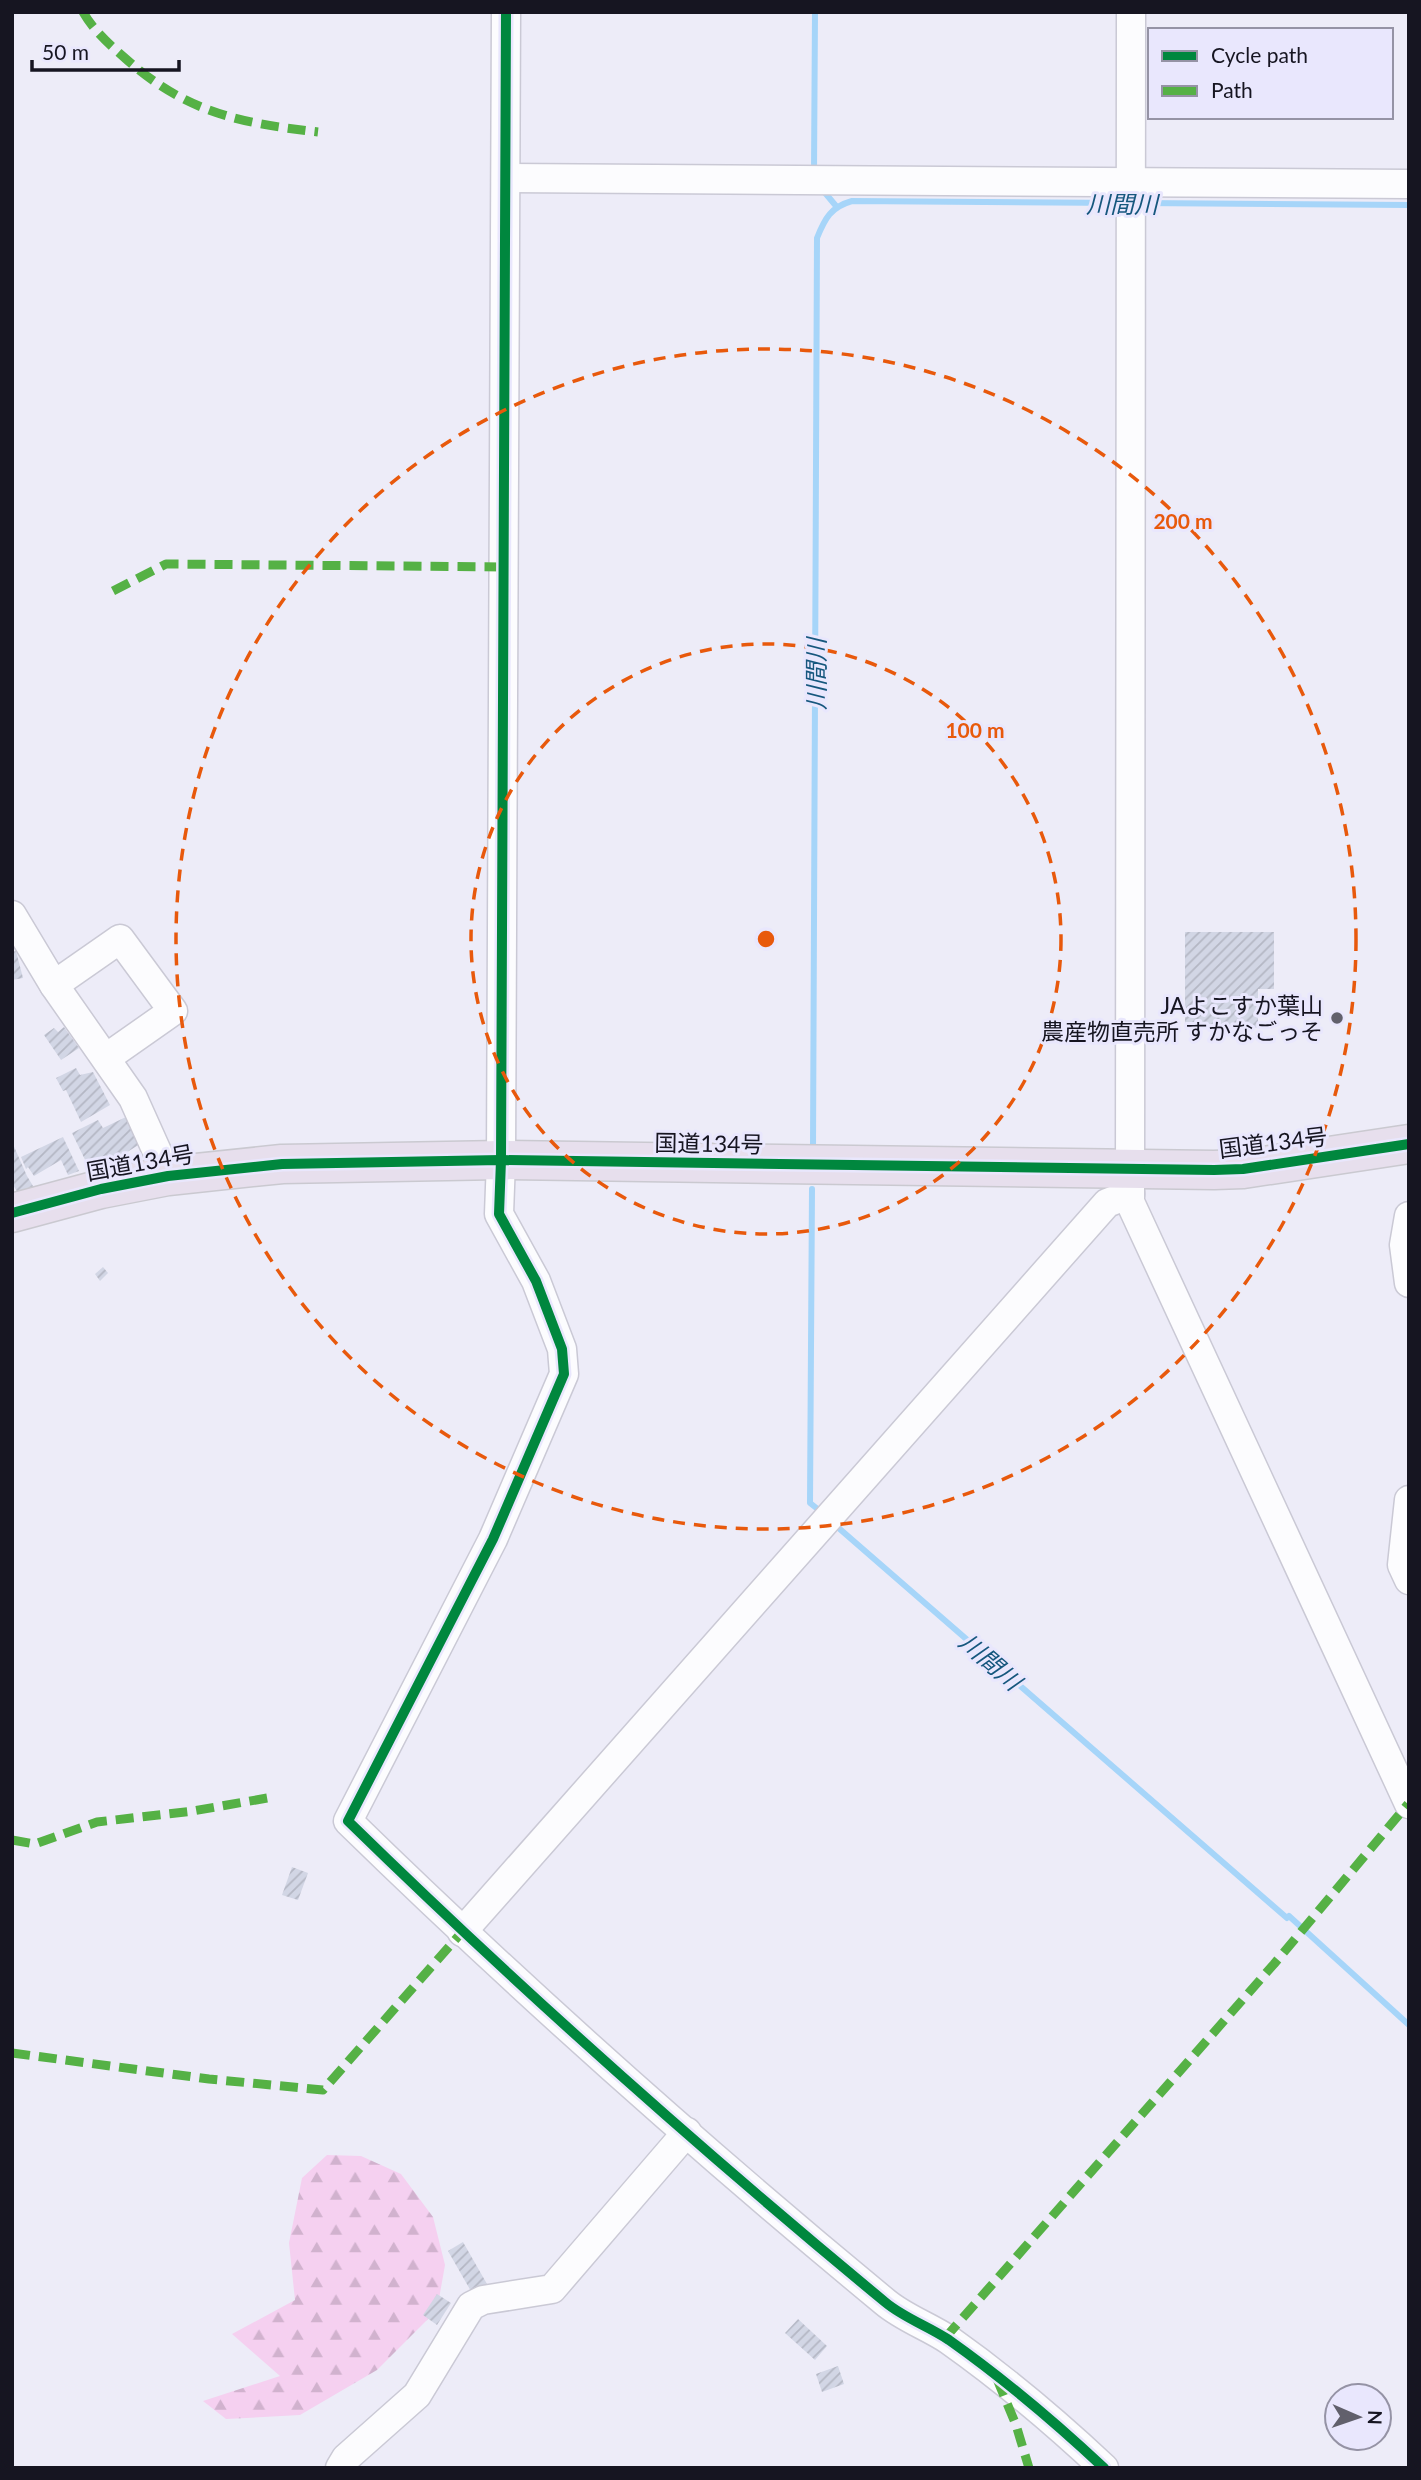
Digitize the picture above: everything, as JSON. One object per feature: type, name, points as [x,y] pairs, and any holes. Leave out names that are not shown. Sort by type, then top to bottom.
[{"type":"highway","name":"国道134号","points":[[12,1213],[102,1189],[168,1176],[282,1164],[501,1160],[1130,1182],[1243,1169],[1409,1144]]},
{"type":"street","points":[[506,12],[499,1214],[536,1281],[562,1349],[564,1374],[493,1539],[348,1822],[462,1932],[687,2132],[888,2305],[945,2337],[994,2373],[1104,2468]]},
{"type":"street","points":[[1131,12],[1130,1202],[1409,1804]]},
{"type":"street","points":[[506,178],[820,180],[1132,198],[1409,184]]},
{"type":"street","points":[[12,915],[54,985],[133,1098],[168,1176]]},
{"type":"street","points":[[54,985],[120,939],[173,1011],[106,1058]]},
{"type":"street","points":[[462,1932],[1107,1203],[1130,1182]]},
{"type":"street","points":[[1409,1216],[1404,1245],[1409,1283]]},
{"type":"street","points":[[1409,1500],[1402,1565],[1409,1580]]},
{"type":"street","points":[[340,2468],[346,2458],[416,2395],[471,2306],[483,2300],[552,2289],[687,2132]]},
{"type":"green space","points":[[327,2155],[361,2156],[401,2174],[433,2217],[445,2265],[437,2310],[377,2370],[300,2415],[226,2419],[203,2401],[280,2376],[232,2334],[295,2300],[289,2243],[302,2178]]},
{"type":"building","points":[[1185,932],[1274,932],[1274,989],[1258,989],[1258,1028],[1185,1028]]},
{"type":"building","points":[[16,951],[23,978],[12,980],[12,952]]},
{"type":"building","points":[[64,1027],[79,1048],[61,1060],[44,1035],[54,1028],[58,1032]]},
{"type":"building","points":[[76,1068],[80,1075],[93,1072],[110,1105],[81,1122],[66,1090],[63,1091],[56,1078]]},
{"type":"building","points":[[126,1117],[140,1144],[105,1166],[90,1170],[72,1133],[98,1120],[103,1128]]},
{"type":"building","points":[[63,1137],[79,1171],[68,1175],[61,1160],[34,1176],[28,1167],[26,1169],[21,1157]]},
{"type":"building","points":[[12,1142],[36,1191],[19,1195],[12,1183]]},
{"type":"building","points":[[103,1267],[108,1273],[100,1281],[95,1274]]},
{"type":"building","points":[[292,1867],[308,1873],[298,1900],[282,1895]]},
{"type":"building","points":[[463,2242],[487,2284],[472,2293],[448,2251]]},
{"type":"building","points":[[437,2294],[451,2303],[437,2325],[423,2315]]},
{"type":"building","points":[[798,2319],[827,2346],[815,2360],[785,2333]]},
{"type":"building","points":[[838,2366],[844,2384],[822,2392],[816,2374]]},
{"type":"waterway","name":"川間川","points":[[814,171],[815,12]]},
{"type":"waterway","name":"川間川","points":[[821,188],[836,206]]},
{"type":"waterway","name":"川間川","points":[[813,1148],[817,238],[830,214],[839,206],[852,201],[1124,203]]},
{"type":"waterway","name":"川間川","points":[[1139,203],[1409,205]]},
{"type":"waterway","name":"川間川","points":[[812,1189],[810,1503],[824,1514]]},
{"type":"waterway","name":"川間川","points":[[834,1524],[1287,1918],[1289,1916],[1409,2025]]},
{"type":"marked path","points":[[83,12],[108,43],[171,92],[193,103],[239,119],[318,132]]},
{"type":"marked path","points":[[113,591],[166,564],[505,567]]},
{"type":"marked path","points":[[12,1840],[35,1844],[97,1822],[193,1811],[273,1797]]},
{"type":"marked path","points":[[945,2338],[1274,1964],[1408,1804]]},
{"type":"marked path","points":[[12,2053],[209,2079],[323,2090],[462,1932]]},
{"type":"marked path","points":[[997,2379],[1016,2425],[1029,2468]]},
{"type":"cycle path","points":[[506,12],[499,1214],[536,1281],[562,1349],[564,1374],[493,1539],[348,1821],[545,2007],[747,2186],[892,2308],[949,2340],[1048,2418],[1104,2468]]},
{"type":"cycle path","points":[[12,1213],[101,1189],[168,1176],[282,1164],[501,1160],[1214,1170],[1243,1169],[1409,1144]]},
{"type":"place","name":"JAよこすか葉山 農産物直売所 すかなごっそ","points":[[1337,1018]]}]
